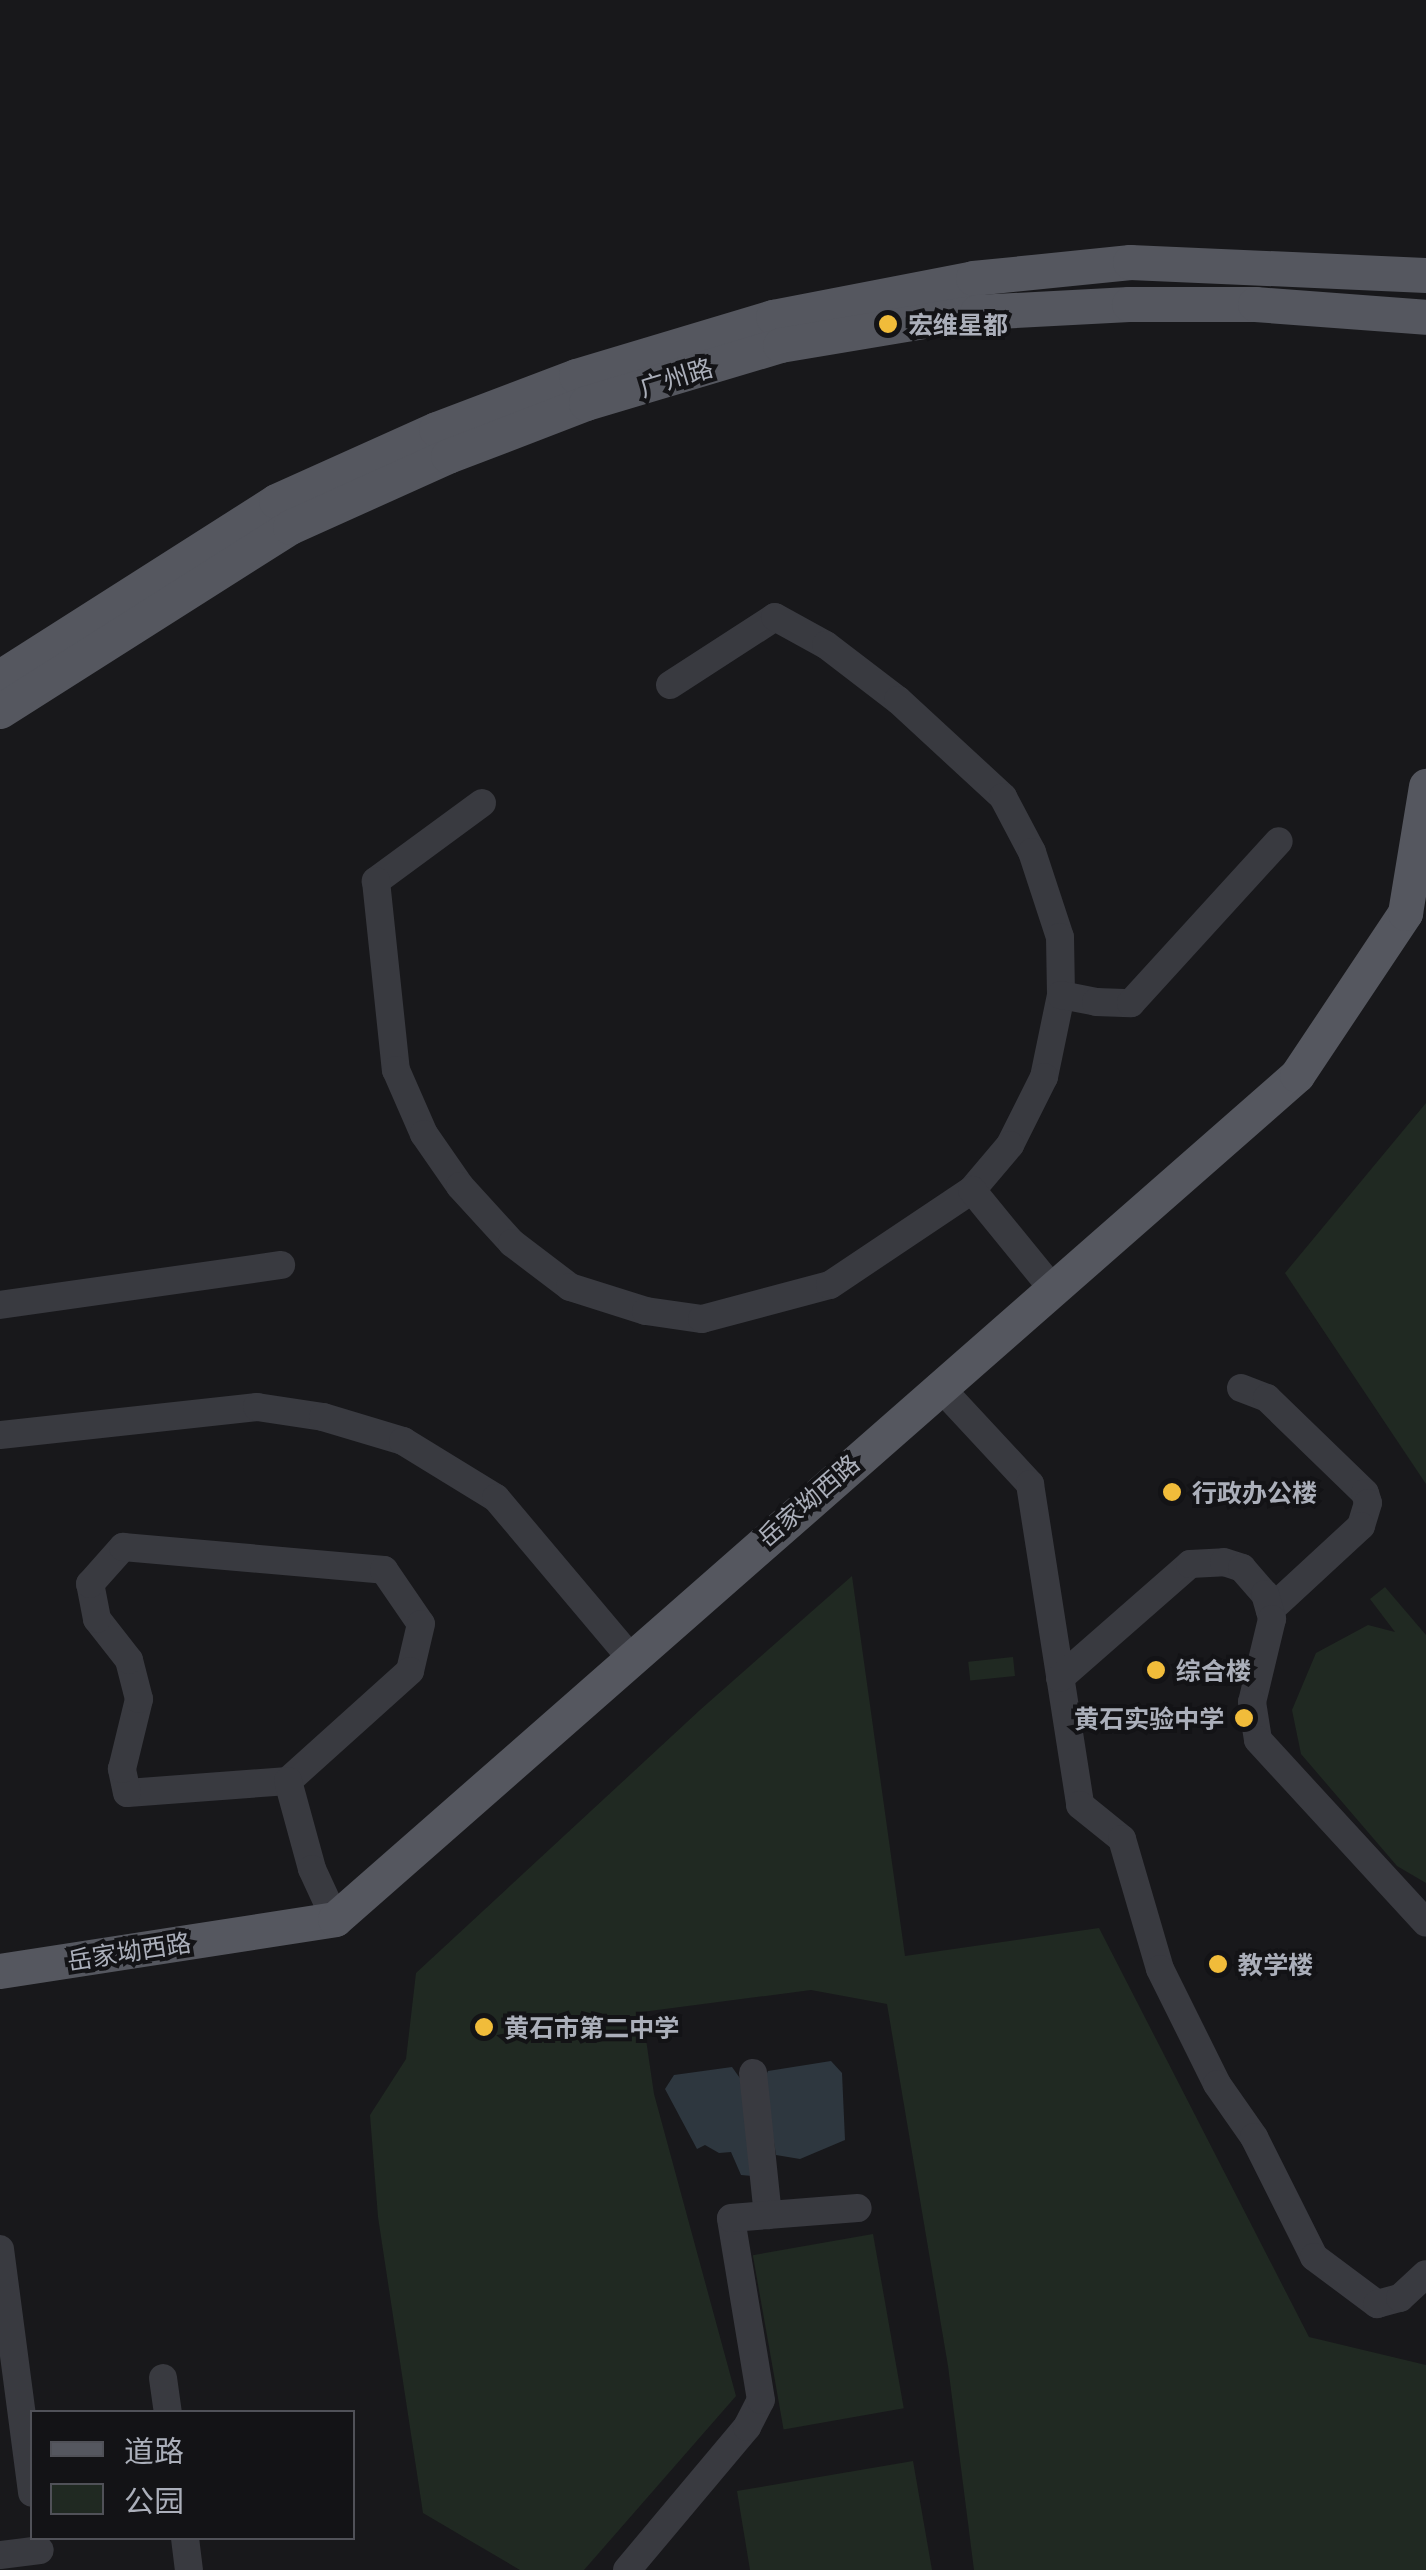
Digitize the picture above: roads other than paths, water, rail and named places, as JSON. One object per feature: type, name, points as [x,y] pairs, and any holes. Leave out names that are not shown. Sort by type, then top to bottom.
[{"type":"main road","name":"广州路","points":[[0,677],[276,500],[436,429],[576,376],[773,317],[973,278],[1130,262],[1426,274]]},
{"type":"main road","name":"广州路","points":[[0,712],[290,526],[448,456],[586,404],[780,346],[976,312],[1129,304],[1255,304],[1426,316]]},
{"type":"main road","name":"岳家坳西路","points":[[0,1972],[335,1919],[629,1656],[1296,1075],[1405,913],[1426,786]]},
{"type":"street","points":[[482,803],[376,881],[396,1070],[424,1134],[460,1186],[512,1243],[570,1287],[646,1311],[702,1319],[830,1285],[972,1190],[1010,1145],[1044,1076],[1061,994],[1060,937],[1032,852],[1003,797],[898,700],[826,645],[775,617],[670,685]]},
{"type":"street","points":[[1061,994],[1096,1002],[1131,1003],[1279,841]]},
{"type":"street","points":[[972,1190],[1052,1288]]},
{"type":"street","points":[[0,1305],[281,1265]]},
{"type":"street","points":[[939,1386],[1030,1484],[1080,1805],[1122,1839],[1160,1969],[1217,2084],[1254,2137],[1312,2253],[1376,2304],[1400,2298],[1426,2274]]},
{"type":"street","points":[[1241,1388],[1267,1398],[1365,1494],[1368,1503],[1361,1526],[1270,1610]]},
{"type":"street","points":[[0,1436],[257,1407],[324,1417],[403,1441],[496,1498],[629,1656]]},
{"type":"street","points":[[123,1547],[384,1570],[421,1624],[410,1671],[288,1781],[127,1793],[122,1768],[140,1699],[130,1660],[97,1619],[90,1584],[123,1547]]},
{"type":"street","points":[[1060,1678],[1190,1564],[1224,1562],[1242,1568],[1265,1594],[1270,1610],[1252,1702],[1258,1740],[1426,1923]]},
{"type":"street","points":[[288,1781],[312,1869],[335,1919]]},
{"type":"street","points":[[754,2086],[768,2215]]},
{"type":"street","points":[[627,2570],[747,2427],[761,2400],[730,2218],[858,2208]]},
{"type":"street","points":[[0,2249],[30,2477]]},
{"type":"street","points":[[164,2378],[168,2410]]},
{"type":"street","points":[[185,2540],[189,2570]]},
{"type":"street","points":[[0,2556],[40,2552]]},
{"type":"place","name":"宏维星都","points":[[888,324]]},
{"type":"place","name":"行政办公楼","points":[[1172,1492]]},
{"type":"place","name":"综合楼","points":[[1156,1670]]},
{"type":"place","name":"黄石实验中学","points":[[1244,1718]]},
{"type":"place","name":"教学楼","points":[[1218,1964]]},
{"type":"place","name":"黄石市第二中学","points":[[484,2027]]}]
